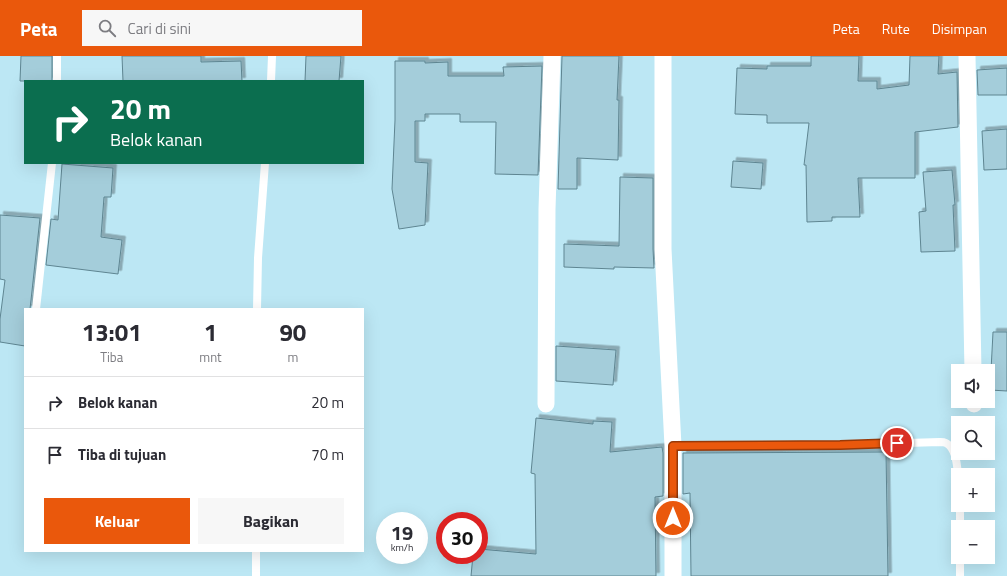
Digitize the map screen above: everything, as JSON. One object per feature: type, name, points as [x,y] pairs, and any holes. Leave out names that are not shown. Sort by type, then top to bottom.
[{"type":"street","points":[[546,404],[547,209],[552,56]]},
{"type":"street","points":[[663,56],[663,249],[673,446],[672,576]]},
{"type":"street","points":[[967,56],[973,364]]},
{"type":"lane","points":[[57,56],[57,80]]},
{"type":"lane","points":[[271,80],[272,56]]},
{"type":"lane","points":[[36,308],[52,164]]},
{"type":"lane","points":[[257,308],[258,258],[265,164]]},
{"type":"lane","points":[[673,446],[840,445],[940,442],[946,443],[953,451],[957,461],[958,468]]},
{"type":"lane","points":[[256,552],[256,576]]},
{"type":"lane","points":[[960,564],[960,576]]},
{"type":"building","points":[[21,56],[52,56],[52,80],[20,81]]},
{"type":"building","points":[[122,56],[201,56],[201,62],[241,61],[242,80],[123,80]]},
{"type":"building","points":[[306,56],[341,56],[339,80],[305,80]]},
{"type":"building","points":[[562,56],[619,56],[617,100],[619,100],[618,160],[577,158],[577,189],[558,189]]},
{"type":"building","points":[[811,56],[859,56],[858,81],[877,81],[877,89],[909,85],[910,56],[939,56],[938,74],[957,72],[958,127],[915,132],[915,178],[858,178],[860,217],[832,217],[832,221],[807,222],[806,165],[804,165],[809,123],[767,123],[767,115],[735,114],[737,68],[767,69],[767,66],[811,66]]},
{"type":"building","points":[[395,61],[425,61],[425,63],[448,62],[448,76],[504,76],[503,67],[542,66],[538,175],[495,174],[496,122],[460,122],[460,114],[425,114],[425,121],[415,121],[415,162],[428,163],[425,225],[399,229],[392,189],[395,120]]},
{"type":"building","points":[[1007,68],[1007,95],[978,95],[977,70]]},
{"type":"building","points":[[1007,129],[1007,169],[984,170],[982,131]]},
{"type":"building","points":[[733,161],[763,163],[761,189],[731,187]]},
{"type":"building","points":[[62,164],[113,168],[111,197],[104,197],[101,237],[122,240],[118,274],[46,265],[51,219],[58,220]]},
{"type":"building","points":[[952,170],[955,205],[953,205],[955,251],[921,252],[919,212],[926,211],[923,172]]},
{"type":"building","points":[[620,177],[653,178],[654,268],[614,267],[614,269],[564,267],[564,244],[619,246]]},
{"type":"building","points":[[0,215],[40,218],[30,308],[24,308],[24,346],[0,342],[0,319],[5,280],[0,279]]},
{"type":"building","points":[[993,332],[1007,332],[1007,391],[995,390],[995,364],[991,364]]},
{"type":"building","points":[[556,346],[616,350],[613,385],[556,381]]},
{"type":"building","points":[[536,418],[593,424],[593,421],[612,422],[610,452],[662,447],[663,496],[655,497],[656,576],[471,576],[472,564],[488,564],[488,550],[536,554],[535,474],[531,473]]},
{"type":"building","points":[[886,452],[888,576],[691,576],[690,493],[683,494],[683,453]]},
{"type":"route","points":[[673,518],[673,446],[840,445],[897,443]]}]
